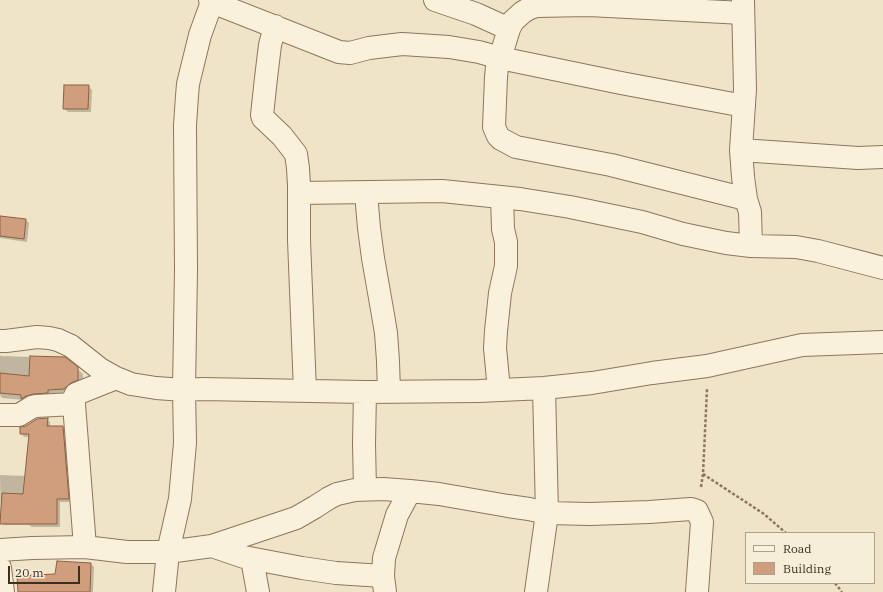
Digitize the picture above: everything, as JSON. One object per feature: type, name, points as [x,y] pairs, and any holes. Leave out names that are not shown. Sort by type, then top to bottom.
[{"type":"street","points":[[435,0],[476,14],[509,29]]},
{"type":"street","points":[[164,592],[168,552],[180,499],[185,443],[185,125],[187,96],[188,84],[200,35],[211,1],[339,52],[354,52],[369,48],[402,44],[450,47],[621,83],[744,106]]},
{"type":"street","points":[[746,199],[611,165],[516,147],[498,136],[494,127],[496,77],[509,29],[514,22],[523,12],[536,6],[589,5],[743,7],[745,89],[741,150],[746,199],[750,212],[751,246]]},
{"type":"street","points":[[275,26],[270,45],[262,115],[263,118],[282,136],[296,153],[299,193],[299,240],[305,391]]},
{"type":"street","points":[[741,150],[858,158],[883,157]]},
{"type":"street","points":[[299,193],[442,191],[520,199],[570,207],[642,222],[683,234],[726,243],[751,246],[796,247],[818,251],[883,268]]},
{"type":"street","points":[[366,192],[373,258],[385,327],[389,392]]},
{"type":"street","points":[[499,390],[495,348],[496,330],[500,293],[506,266],[506,242],[503,229],[502,197]]},
{"type":"street","points":[[0,341],[37,336],[58,340],[71,346],[100,369],[116,378],[131,384],[156,388],[184,390],[365,392],[544,388],[592,383],[707,366],[802,345],[883,342]]},
{"type":"street","points":[[85,547],[74,398],[76,394],[116,378]]},
{"type":"street","points":[[534,591],[547,513],[544,388]]},
{"type":"street","points":[[365,392],[365,489]]},
{"type":"street","points":[[0,415],[18,415],[36,406],[74,404]]},
{"type":"street","points":[[0,550],[85,547],[127,552],[168,552],[212,546],[296,518],[337,494],[365,489],[383,489],[410,491],[547,513],[590,514],[691,509],[697,511],[702,522],[697,592]]},
{"type":"street","points":[[212,546],[252,559],[336,572],[384,584],[384,558],[397,515],[410,491]]},
{"type":"street","points":[[252,559],[258,592]]},
{"type":"street","points":[[0,568],[3,592]]},
{"type":"path","points":[[697,511],[703,474],[707,366]]},
{"type":"path","points":[[703,474],[764,514],[785,532]]},
{"type":"path","points":[[836,584],[842,592]]},
{"type":"building","points":[[64,85],[89,85],[88,109],[63,109]]},
{"type":"building","points":[[0,216],[26,219],[24,239],[0,236]]},
{"type":"building","points":[[30,356],[65,357],[78,367],[78,380],[71,383],[64,389],[48,390],[48,393],[33,394],[21,399],[21,395],[0,393],[0,373],[29,376]]},
{"type":"building","points":[[48,418],[47,426],[63,426],[69,499],[57,499],[57,524],[0,524],[2,493],[23,494],[29,434],[20,434],[20,427],[26,426],[37,419]]},
{"type":"building","points":[[57,561],[91,563],[90,592],[18,592],[17,576],[55,574]]}]
